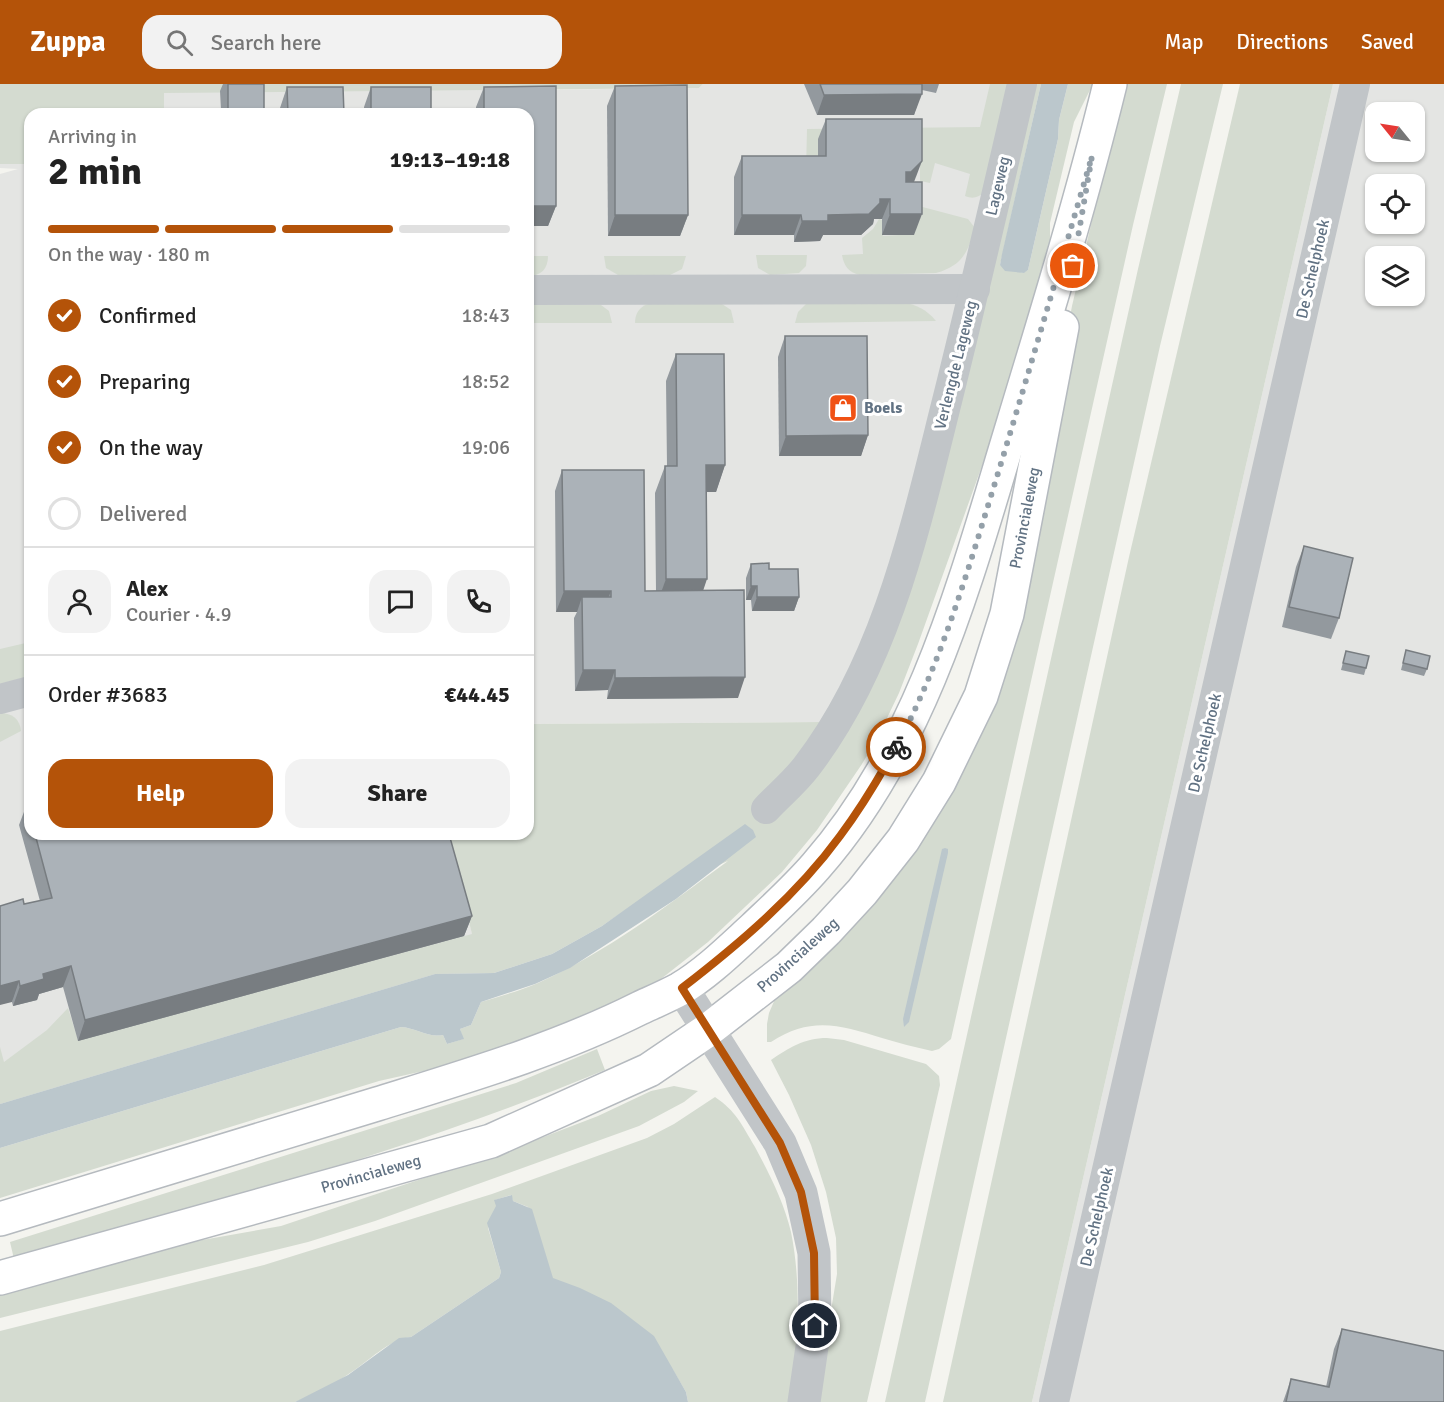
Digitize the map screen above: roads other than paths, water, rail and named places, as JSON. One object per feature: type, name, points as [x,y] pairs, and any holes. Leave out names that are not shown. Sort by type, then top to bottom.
[{"type":"main road","name":"Provincialeweg","points":[[0,1220],[563,1044],[682,988],[721,958],[815,867],[841,835],[876,783],[910,721],[964,585],[1092,156],[1110,84]]},
{"type":"main road","name":"Provincialeweg","points":[[0,1278],[491,1141],[649,1070],[708,1030],[789,967],[826,932],[862,892],[903,840],[939,782],[981,696],[1007,614],[1092,156]]},
{"type":"street","name":"Lageweg","points":[[975,289],[1022,84]]},
{"type":"street","name":"De Schelphoek","points":[[1054,1402],[1355,84]]},
{"type":"street","name":"Verlengde Lageweg","points":[[534,291],[975,289],[913,529],[887,614],[868,663],[838,719],[806,767],[766,809]]},
{"type":"street","points":[[0,699],[24,693]]},
{"type":"street","points":[[682,988],[780,1143],[801,1192],[814,1253],[815,1326],[804,1402]]},
{"type":"place","name":"Boels","points":[[843,408]]}]
